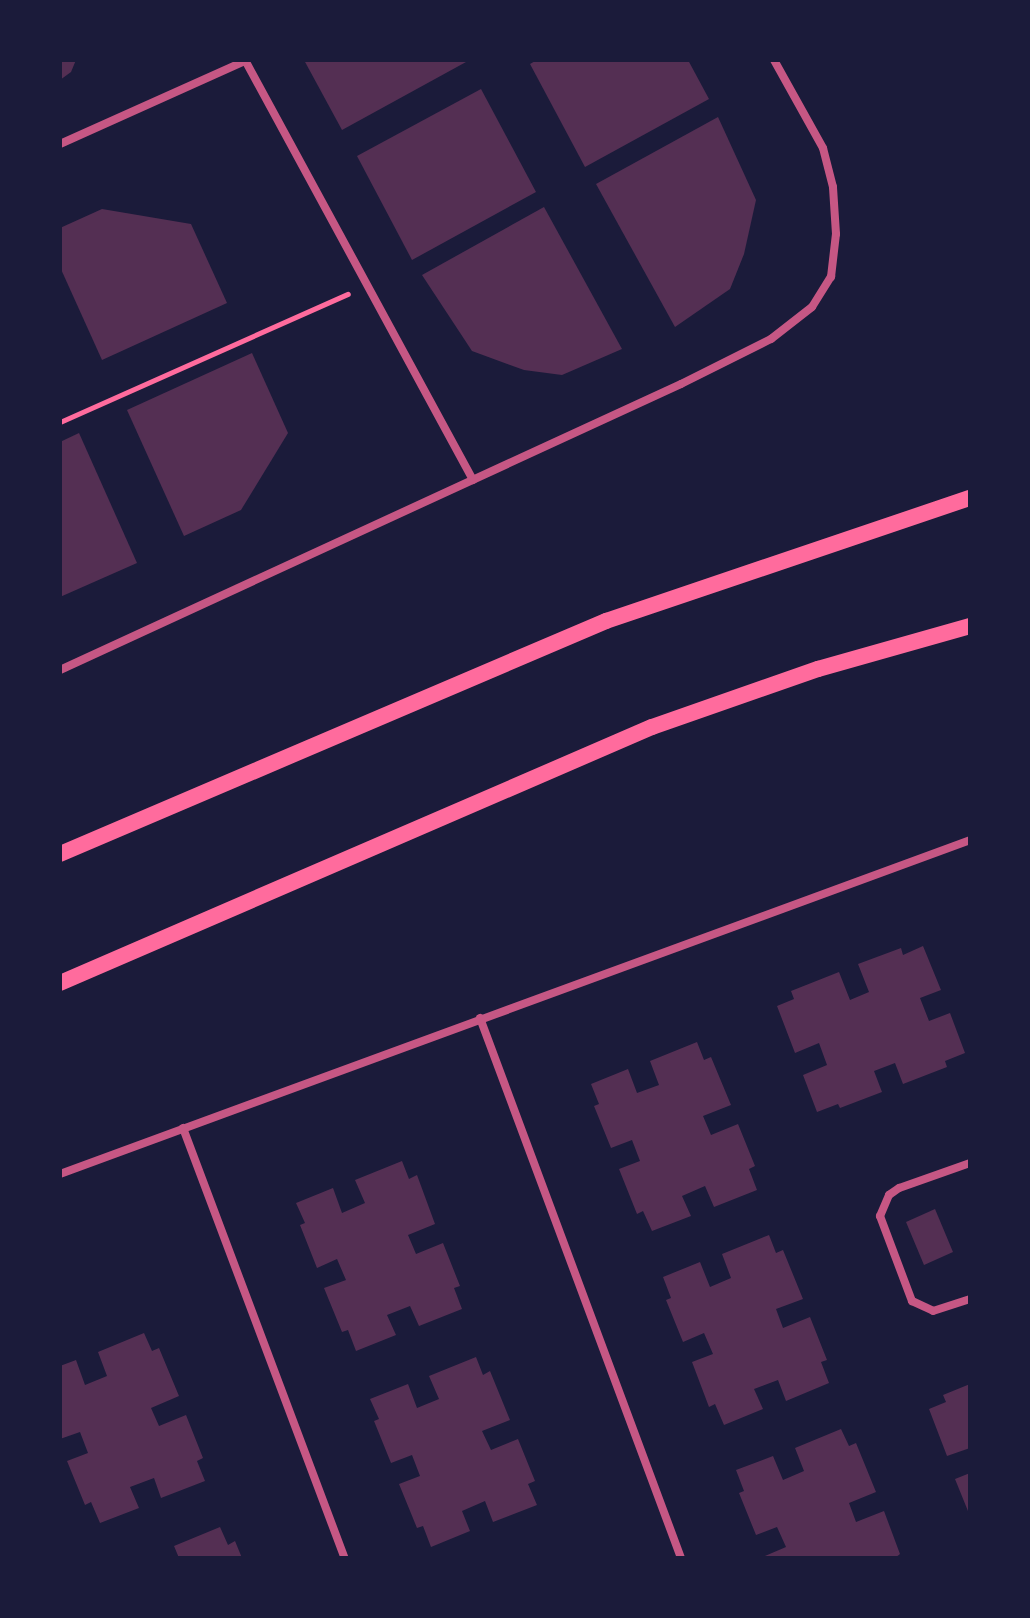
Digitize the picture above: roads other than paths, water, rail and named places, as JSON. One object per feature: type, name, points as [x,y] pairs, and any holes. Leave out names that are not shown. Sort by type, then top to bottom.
[{"type":"main road","points":[[60,854],[606,621],[970,498]]},
{"type":"main road","points":[[60,983],[652,727],[818,669],[970,626]]},
{"type":"street","points":[[60,670],[771,339],[812,307],[831,277],[836,234],[833,187],[823,148],[774,60]]},
{"type":"street","points":[[60,144],[245,61],[473,480]]},
{"type":"street","points":[[60,1174],[970,840]]},
{"type":"street","points":[[480,1018],[681,1558]]},
{"type":"street","points":[[183,1128],[345,1558]]},
{"type":"street","points":[[970,1163],[899,1188],[889,1195],[880,1216],[912,1301],[933,1311],[970,1299]]}]
